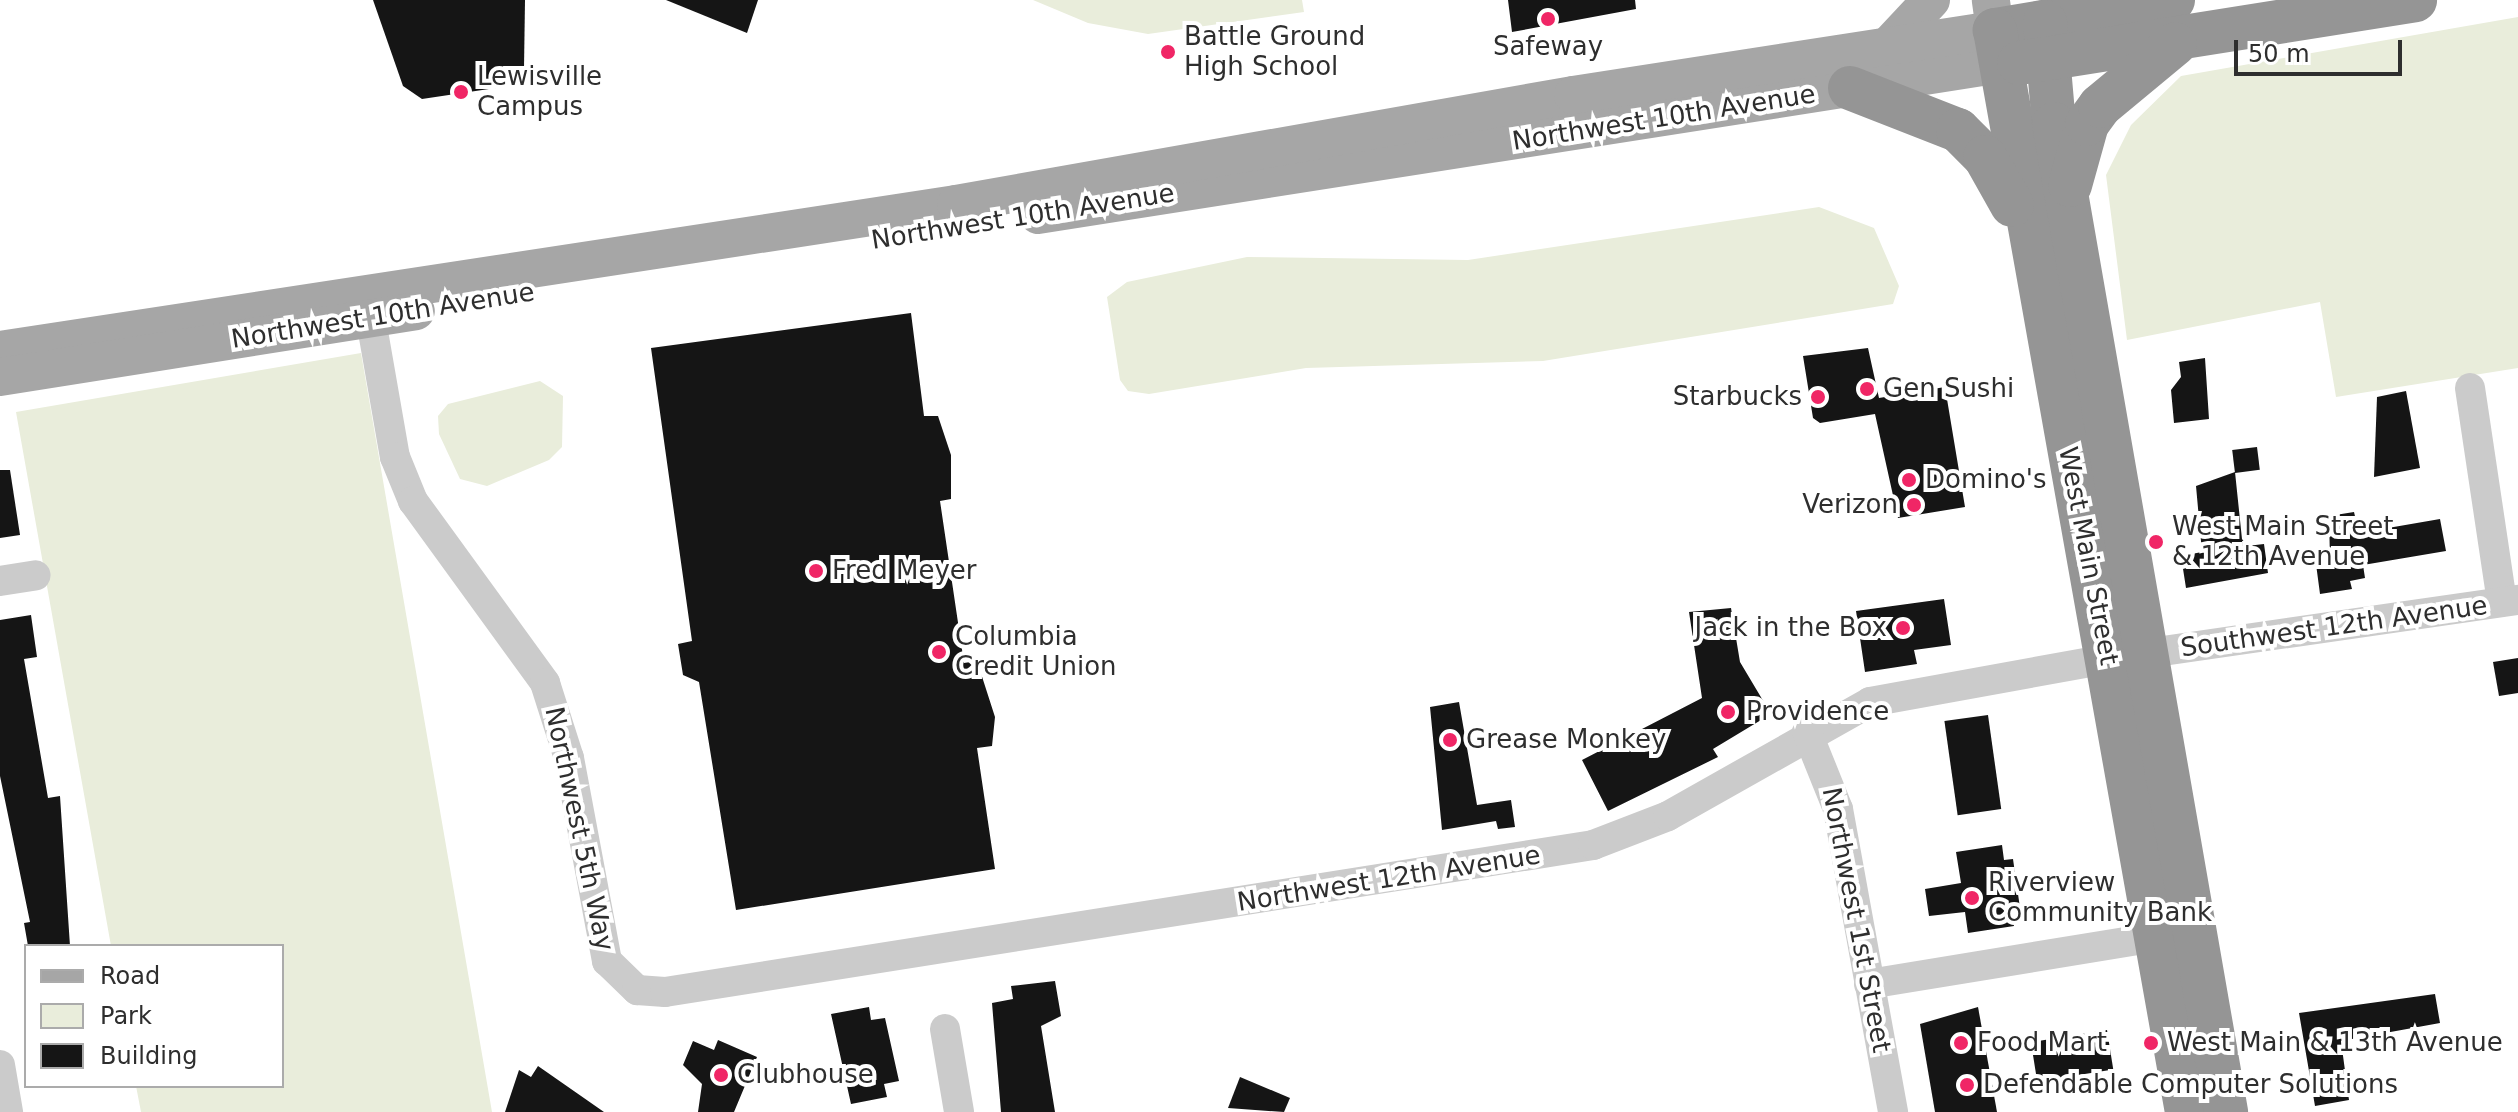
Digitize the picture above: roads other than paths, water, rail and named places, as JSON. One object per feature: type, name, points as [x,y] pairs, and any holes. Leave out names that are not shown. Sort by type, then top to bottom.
[{"type":"highway","points":[[1996,31],[2163,10],[2415,0]]},
{"type":"highway","points":[[2069,191],[2087,124],[2163,10]]},
{"type":"highway","name":"West Main Street","points":[[2045,27],[2128,656],[2156,937],[2187,1112]]},
{"type":"highway","name":"West Main Street","points":[[1996,31],[2026,227],[2128,656],[2226,1112]]},
{"type":"highway","points":[[1850,88],[1958,130],[1985,157],[2026,227]]},
{"type":"main road","points":[[1888,46],[1931,0]]},
{"type":"main road","name":"Northwest 10th Avenue","points":[[0,350],[956,204],[1888,46],[1996,31]]},
{"type":"main road","name":"Northwest 10th Avenue","points":[[0,377],[1850,88],[1996,31]]},
{"type":"street","name":"Northwest 5th Way","points":[[371,320],[395,457],[427,522],[545,683],[569,758],[607,961],[637,990]]},
{"type":"street","points":[[2470,388],[2510,601]]},
{"type":"street","points":[[0,581],[36,575]]},
{"type":"street","name":"Southwest 12th Avenue","points":[[2128,656],[2510,601]]},
{"type":"street","name":"Northwest 12th Avenue","points":[[637,990],[665,992],[1593,845],[1697,800],[1807,732],[1907,692],[2128,656]]},
{"type":"street","name":"Northwest 1st Street","points":[[1807,732],[1838,809],[1893,1112]]},
{"type":"street","points":[[1869,984],[2156,937]]},
{"type":"street","points":[[945,1029],[959,1112]]},
{"type":"street","points":[[0,1065],[8,1112]]},
{"type":"place","name":"Safeway","points":[[1548,19]]},
{"type":"place","name":"Battle Ground High School","points":[[1168,52]]},
{"type":"place","name":"Lewisville Campus","points":[[461,92]]},
{"type":"place","name":"Gen Sushi","points":[[1867,389]]},
{"type":"place","name":"Starbucks","points":[[1818,397]]},
{"type":"place","name":"Domino's","points":[[1909,480]]},
{"type":"place","name":"Verizon","points":[[1914,505]]},
{"type":"place","name":"West Main Street & 12th Avenue","points":[[2156,542]]},
{"type":"place","name":"Fred Meyer","points":[[816,571]]},
{"type":"place","name":"Jack in the Box","points":[[1903,628]]},
{"type":"place","name":"Columbia Credit Union","points":[[939,652]]},
{"type":"place","name":"Providence","points":[[1728,712]]},
{"type":"place","name":"Grease Monkey","points":[[1450,740]]},
{"type":"place","name":"Riverview Community Bank","points":[[1972,898]]},
{"type":"place","name":"Food Mart","points":[[1961,1043]]},
{"type":"place","name":"West Main & 13th Avenue","points":[[2151,1043]]},
{"type":"place","name":"Clubhouse","points":[[721,1075]]},
{"type":"place","name":"Defendable Computer Solutions","points":[[1967,1085]]}]
